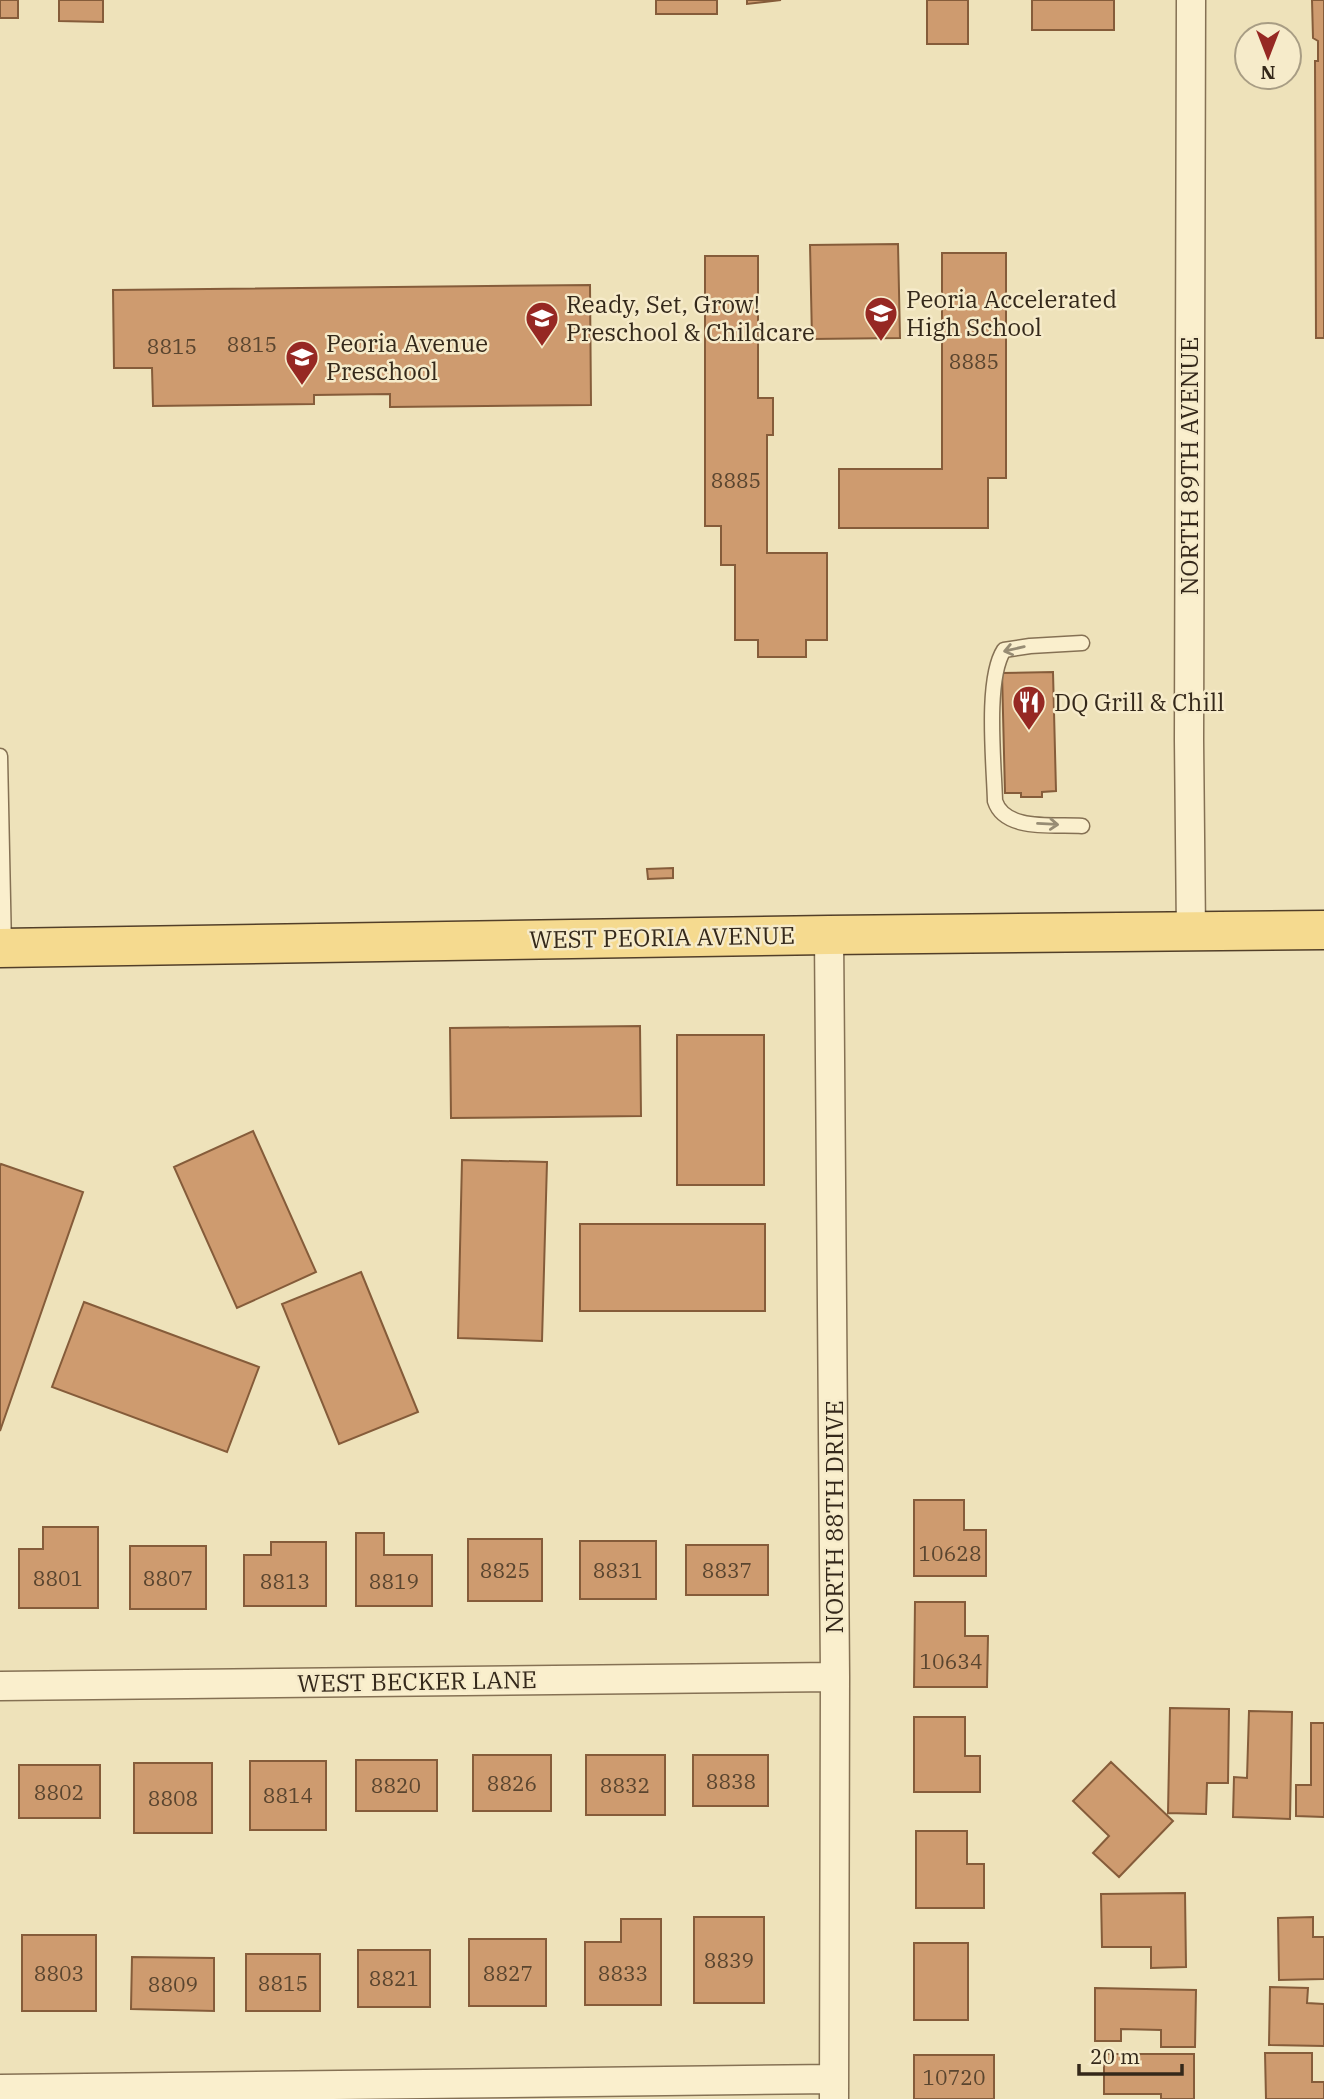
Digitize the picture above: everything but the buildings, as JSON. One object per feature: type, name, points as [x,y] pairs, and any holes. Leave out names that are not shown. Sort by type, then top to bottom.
[{"type":"main road","name":"WEST PEORIA AVENUE","points":[[2,948],[829,934],[1324,930]]},
{"type":"street","name":"NORTH 89TH AVENUE","points":[[1191,0],[1191,932]]},
{"type":"street","name":"NORTH 88TH DRIVE","points":[[829,934],[835,1677],[834,2089]]},
{"type":"street","name":"WEST BECKER LANE","points":[[0,1686],[835,1677]]},
{"type":"street","points":[[0,2089],[834,2089]]},
{"type":"lane","points":[[1082,643],[1004,650],[996,661],[993,681],[995,801],[998,811],[1010,820],[1022,823],[1082,825]]},
{"type":"lane","points":[[0,757],[2,948]]},
{"type":"place","name":"Peoria Accelerated High School","points":[[881,343]]},
{"type":"place","name":"Ready, Set, Grow! Preschool & Childcare","points":[[542,348]]},
{"type":"place","name":"Peoria Avenue Preschool","points":[[302,387]]},
{"type":"place","name":"DQ Grill & Chill","points":[[1029,732]]}]
